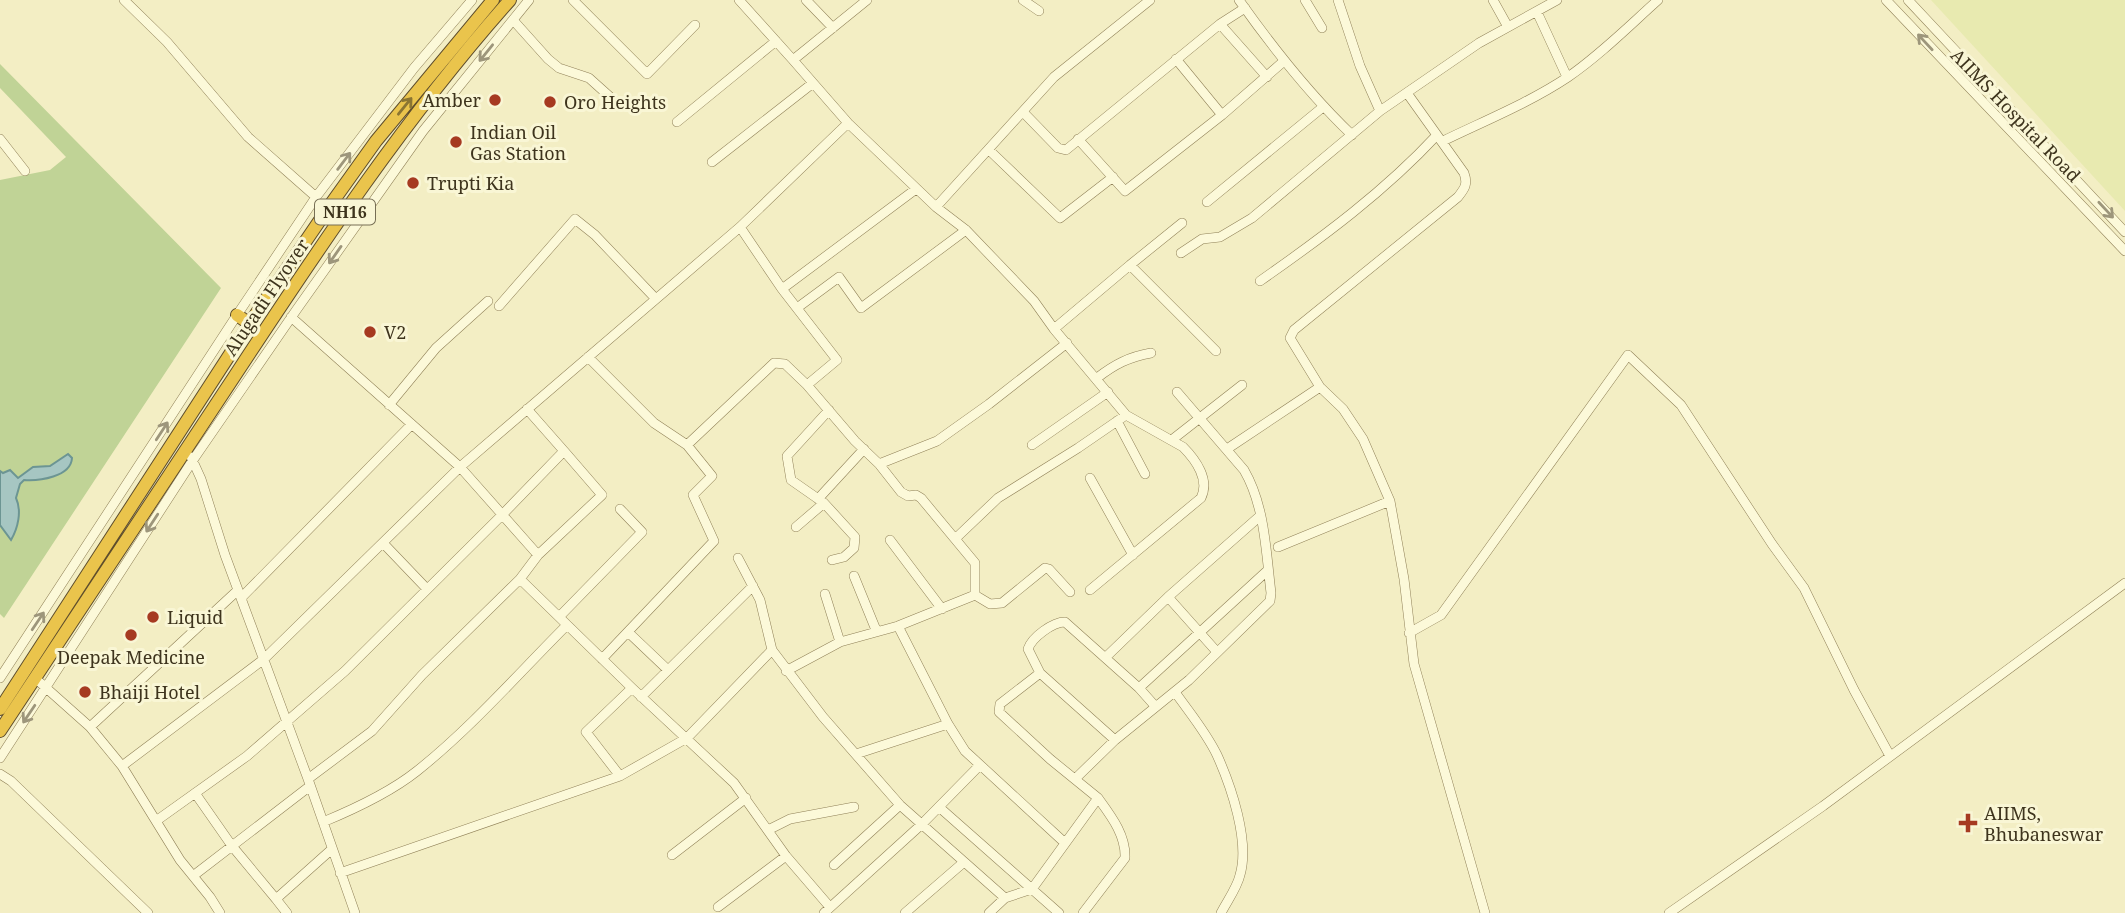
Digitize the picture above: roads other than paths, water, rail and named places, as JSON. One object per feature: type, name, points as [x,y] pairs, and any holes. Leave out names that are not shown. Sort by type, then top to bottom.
[{"type":"highway","name":"Alugadi Flyover","points":[[250,324],[376,141],[494,0]]},
{"type":"highway","name":"Alugadi Flyover","points":[[189,455],[195,436],[311,260],[383,157],[445,77],[510,0]]},
{"type":"highway","points":[[237,315],[250,324]]},
{"type":"highway","name":"NH16","points":[[0,709],[250,324]]},
{"type":"highway","name":"NH16","points":[[0,731],[189,455]]},
{"type":"street","points":[[124,0],[167,42],[248,137],[316,197]]},
{"type":"street","points":[[0,678],[316,197],[414,68],[472,0]]},
{"type":"street","points":[[0,758],[48,687],[189,455],[203,449],[291,317],[423,131],[529,0]]},
{"type":"street","points":[[573,0],[647,74],[695,25]]},
{"type":"street","points":[[739,0],[848,123],[916,189],[966,230],[1034,301],[1126,415],[1173,439],[1190,454],[1203,477],[1205,489],[1201,498],[1090,590]]},
{"type":"street","points":[[806,0],[833,28]]},
{"type":"street","points":[[793,60],[867,0]]},
{"type":"street","points":[[1023,0],[1039,11]]},
{"type":"street","points":[[936,207],[1054,76],[1150,0]]},
{"type":"street","points":[[1305,0],[1322,28]]},
{"type":"street","points":[[1338,0],[1360,66],[1380,111]]},
{"type":"street","points":[[1493,0],[1508,27]]},
{"type":"street","points":[[1181,253],[1202,239],[1220,237],[1252,218],[1380,111],[1479,43],[1557,0]]},
{"type":"street","points":[[1261,281],[1324,236],[1440,138],[1512,108],[1567,77],[1658,0]]},
{"type":"street","name":"AIIMS Hospital Road","points":[[1885,0],[2125,251]]},
{"type":"street","name":"AIIMS Hospital Road","points":[[1908,0],[2125,232]]},
{"type":"street","points":[[1023,112],[1058,148],[1066,150],[1242,4],[1284,61],[1323,107],[1352,135]]},
{"type":"street","points":[[1537,12],[1567,77]]},
{"type":"street","points":[[513,20],[559,68],[589,78],[618,104]]},
{"type":"street","points":[[1220,24],[1267,77]]},
{"type":"street","points":[[677,122],[776,41]]},
{"type":"street","points":[[1176,59],[1222,115]]},
{"type":"street","points":[[1078,139],[1125,191],[1222,115],[1284,61]]},
{"type":"street","points":[[712,162],[813,83]]},
{"type":"street","points":[[1407,93],[1464,173],[1465,188],[1290,334],[1320,387],[1343,410],[1363,439],[1390,501],[1404,579],[1414,664],[1485,913]]},
{"type":"street","points":[[1207,202],[1323,107]]},
{"type":"street","points":[[122,766],[264,659],[460,467],[740,227],[848,123]]},
{"type":"street","points":[[0,139],[26,171]]},
{"type":"street","points":[[989,150],[1060,218],[1113,177]]},
{"type":"street","points":[[782,289],[916,189]]},
{"type":"street","points":[[499,306],[575,219],[595,235],[656,299]]},
{"type":"street","points":[[1054,329],[1182,223]]},
{"type":"street","points":[[740,227],[782,289],[837,360],[807,385]]},
{"type":"street","points":[[797,308],[839,277],[861,307],[966,230]]},
{"type":"street","points":[[1130,265],[1216,352]]},
{"type":"street","points":[[389,405],[436,348],[488,301]]},
{"type":"street","points":[[291,317],[460,467],[538,555]]},
{"type":"street","points":[[879,464],[937,441],[1067,344]]},
{"type":"street","points":[[1097,378],[1129,357],[1151,353]]},
{"type":"street","points":[[1409,633],[1441,615],[1628,355],[1681,405],[1804,588],[1889,756]]},
{"type":"street","points":[[588,357],[653,423],[687,446],[712,476],[693,495],[714,541],[602,659]]},
{"type":"street","points":[[687,446],[774,363],[785,364],[879,464],[904,495],[921,498],[975,563],[975,595]]},
{"type":"street","points":[[1173,439],[1242,385]]},
{"type":"street","points":[[1227,449],[1320,387]]},
{"type":"street","points":[[1032,445],[1108,392]]},
{"type":"street","points":[[1076,778],[1115,740],[1175,692],[1270,601],[1260,516],[1252,484],[1227,449],[1177,392]]},
{"type":"street","points":[[193,876],[372,731],[422,675],[520,579],[538,555],[602,495],[527,410]]},
{"type":"street","points":[[829,410],[788,456],[791,480],[821,501],[855,537],[855,548],[845,557],[832,560]]},
{"type":"street","points":[[955,539],[998,498],[1126,415]]},
{"type":"street","points":[[1117,421],[1145,474]]},
{"type":"street","points":[[90,727],[239,594],[411,425]]},
{"type":"street","points":[[796,527],[864,449]]},
{"type":"street","points":[[156,821],[247,756],[345,671],[564,451]]},
{"type":"street","points":[[189,455],[355,913]]},
{"type":"street","points":[[1090,478],[1133,555]]},
{"type":"street","points":[[1278,547],[1390,501]]},
{"type":"street","points":[[559,617],[642,532],[620,509]]},
{"type":"street","points":[[1106,657],[1168,597],[1260,516]]},
{"type":"street","points":[[890,540],[942,609]]},
{"type":"street","points":[[383,543],[427,589]]},
{"type":"street","points":[[738,558],[765,614],[772,650],[786,671],[900,805],[1005,898]]},
{"type":"street","points":[[975,595],[990,604],[1002,603],[1045,568],[1070,592]]},
{"type":"street","points":[[1139,688],[1268,570]]},
{"type":"street","points":[[854,576],[876,631]]},
{"type":"street","points":[[520,579],[734,783],[827,910],[922,824],[979,766]]},
{"type":"street","points":[[1668,913],[2125,583]]},
{"type":"street","points":[[641,697],[753,586]]},
{"type":"street","points":[[825,594],[840,642]]},
{"type":"street","points":[[786,671],[840,642],[898,626],[975,595]]},
{"type":"street","points":[[1168,597],[1217,652]]},
{"type":"street","points":[[1115,740],[1040,673],[1030,655],[1029,645],[1061,621],[1065,622],[1106,657],[1155,706]]},
{"type":"street","points":[[323,822],[351,810],[415,773],[474,719],[567,625]]},
{"type":"street","points":[[898,626],[948,724],[965,751],[1065,843]]},
{"type":"street","points":[[628,632],[668,670]]},
{"type":"street","points":[[340,873],[620,776],[687,738],[772,650]]},
{"type":"street","points":[[1040,673],[1000,704],[999,712],[1098,798],[1112,817],[1122,838],[1125,858],[1083,913]]},
{"type":"street","points":[[35,678],[90,727],[122,766],[180,860],[220,913]]},
{"type":"street","points":[[620,776],[586,732],[632,688]]},
{"type":"street","points":[[1175,692],[1216,754],[1233,798],[1241,832],[1243,859],[1240,876],[1221,913]]},
{"type":"street","points":[[856,754],[948,724]]},
{"type":"street","points":[[0,774],[11,781],[148,913]]},
{"type":"street","points":[[195,793],[283,911]]},
{"type":"street","points":[[672,855],[746,798]]},
{"type":"street","points":[[989,913],[1005,898],[1032,889],[1098,798]]},
{"type":"street","points":[[834,865],[900,805]]},
{"type":"street","points":[[768,830],[790,819],[854,807]]},
{"type":"street","points":[[939,807],[1059,913]]},
{"type":"street","points":[[276,899],[332,849]]},
{"type":"street","points":[[718,907],[786,856]]},
{"type":"street","points":[[905,913],[964,862]]},
{"type":"water","points":[[68,454],[72,458],[70,464],[60,474],[38,480],[24,480],[20,484],[16,498],[18,519],[11,540],[0,525],[0,471],[3,473],[10,470],[18,478],[33,467],[50,466]]},
{"type":"place","name":"Amber","points":[[495,100]]},
{"type":"place","name":"Oro Heights","points":[[550,102]]},
{"type":"place","name":"Indian Oil Gas Station","points":[[456,142]]},
{"type":"place","name":"Trupti Kia","points":[[413,183]]},
{"type":"place","name":"V2","points":[[370,332]]},
{"type":"place","name":"Liquid","points":[[153,617]]},
{"type":"place","name":"Deepak Medicine","points":[[131,635]]},
{"type":"place","name":"Bhaiji Hotel","points":[[85,692]]},
{"type":"place","name":"AIIMS, Bhubaneswar","points":[[1968,823]]}]
